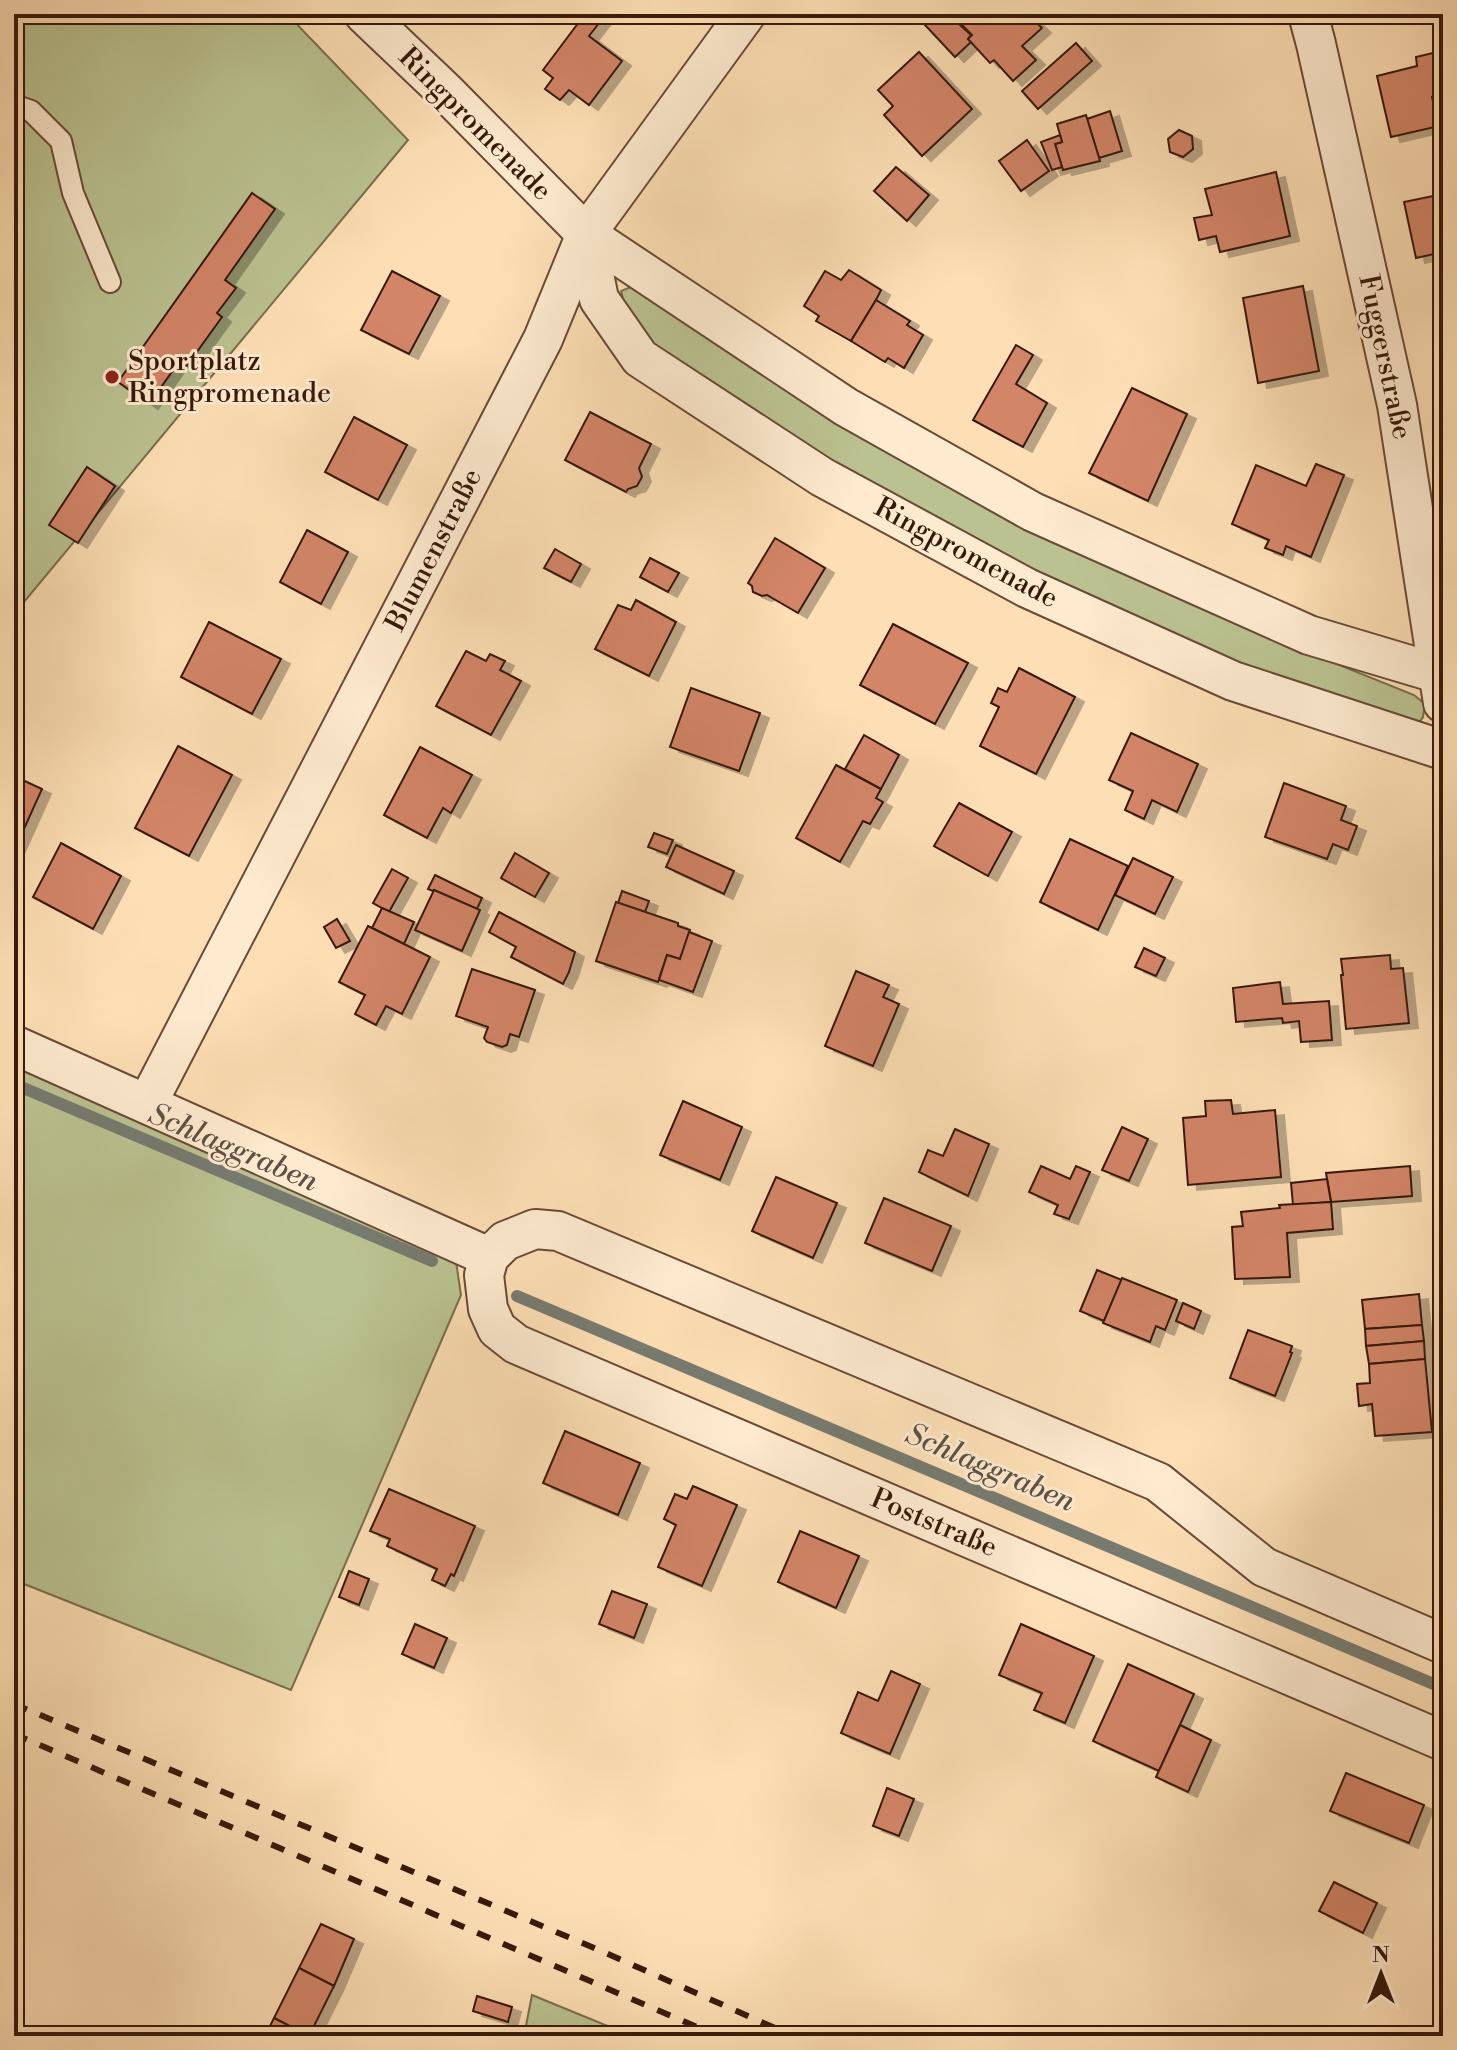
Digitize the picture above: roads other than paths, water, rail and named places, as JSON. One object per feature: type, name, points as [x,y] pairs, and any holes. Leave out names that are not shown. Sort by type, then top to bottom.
[{"type":"street","name":"Ringpromenade","points":[[364,14],[586,234],[846,407],[1033,512],[1309,635],[1442,684]]},
{"type":"street","name":"Blumenstraße","points":[[155,1088],[543,339],[586,234],[746,14]]},
{"type":"street","name":"Fuggerstraße","points":[[1308,14],[1397,405],[1442,684]]},
{"type":"street","name":"Ringpromenade","points":[[586,234],[599,299],[640,358],[822,477],[1027,588],[1233,681],[1443,750]]},
{"type":"street","points":[[14,1045],[155,1088],[489,1257],[505,1241],[535,1229],[558,1231],[1158,1482],[1264,1567],[1443,1644]]},
{"type":"street","name":"Poststraße","points":[[489,1257],[484,1275],[488,1309],[497,1329],[516,1344],[1443,1741]]},
{"type":"lane","points":[[14,105],[31,111],[61,141],[73,193],[110,282]]},
{"type":"waterway","name":"Schlaggraben","points":[[14,1084],[432,1261]]},
{"type":"waterway","name":"Schlaggraben","points":[[517,1296],[1443,1688]]},
{"type":"railway","points":[[14,1704],[599,1950],[793,2036]]},
{"type":"railway","points":[[14,1734],[718,2036]]},
{"type":"place","name":"Sportplatz Ringpromenade","points":[[112,377]]}]
